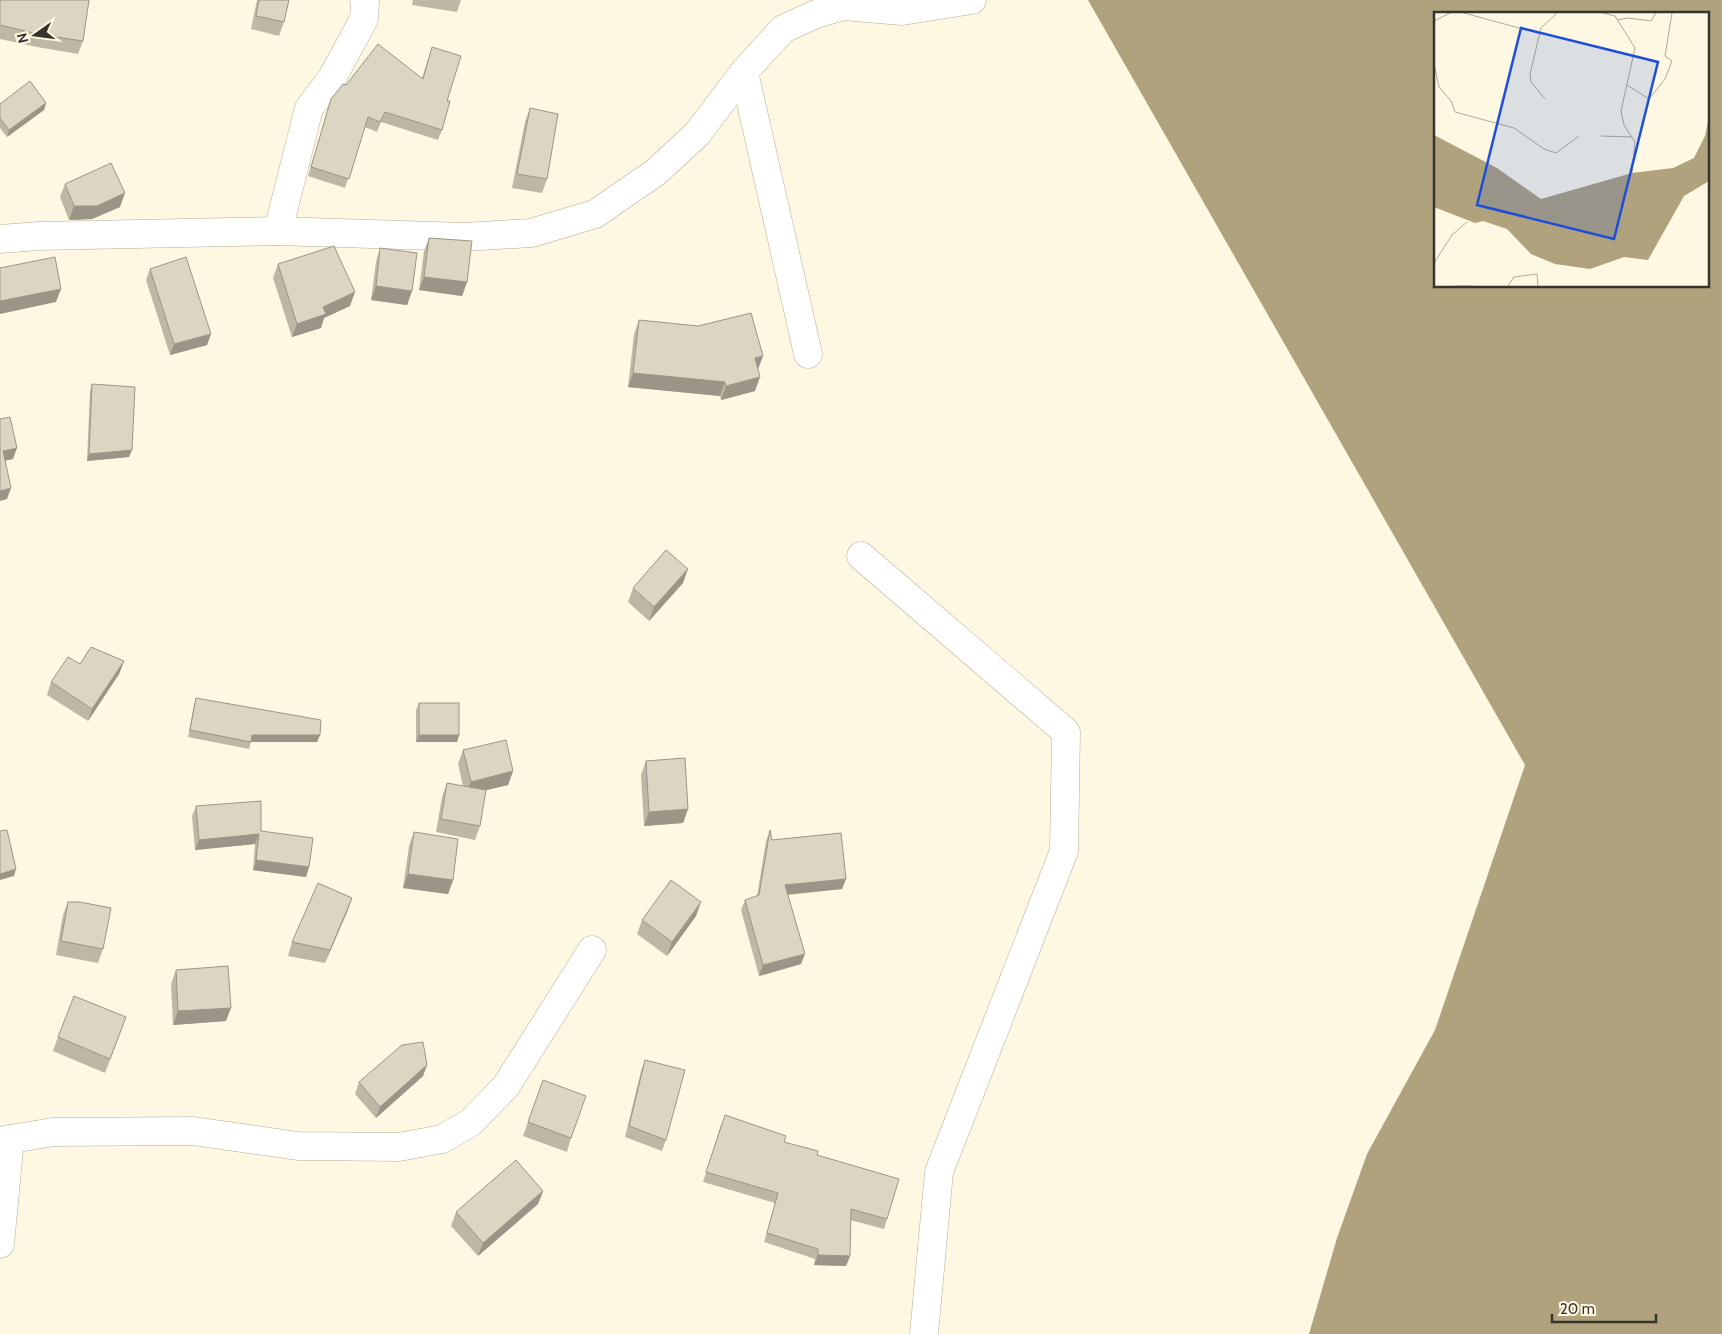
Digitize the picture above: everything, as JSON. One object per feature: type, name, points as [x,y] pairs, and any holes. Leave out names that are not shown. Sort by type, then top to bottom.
[{"type":"street","points":[[278,230],[309,108],[332,78],[364,19],[364,0]]},
{"type":"street","points":[[0,239],[39,236],[278,230],[464,237],[531,233],[595,214],[656,172],[697,134],[744,72],[783,29],[816,14],[843,6],[902,11],[972,0]]},
{"type":"street","points":[[744,72],[808,354]]},
{"type":"street","points":[[861,556],[1066,732],[1064,851],[939,1172],[924,1334]]},
{"type":"street","points":[[0,1244],[5,1140],[53,1132],[183,1131],[298,1146],[399,1147],[442,1139],[470,1123],[506,1086],[592,950]]},
{"type":"shaded area","points":[[1088,0],[1722,0],[1722,1334],[1309,1334],[1337,1238],[1367,1154],[1435,1030],[1525,765]]},
{"type":"building","points":[[0,0],[89,0],[83,41],[42,35],[0,25]]},
{"type":"building","points":[[259,0],[289,0],[284,22],[256,16]]},
{"type":"building","points":[[378,44],[423,79],[432,47],[461,56],[447,101],[450,101],[442,130],[385,112],[380,122],[368,117],[349,179],[311,167],[331,99],[343,84],[346,85]]},
{"type":"building","points":[[30,81],[46,103],[9,130],[0,118],[0,104]]},
{"type":"building","points":[[530,108],[558,114],[547,179],[517,174]]},
{"type":"building","points":[[111,163],[125,193],[97,206],[74,206],[65,184]]},
{"type":"building","points":[[429,238],[472,241],[467,282],[424,277]]},
{"type":"building","points":[[334,246],[355,292],[323,307],[326,314],[297,324],[278,264]]},
{"type":"building","points":[[380,248],[417,253],[412,291],[376,286]]},
{"type":"building","points":[[55,257],[61,289],[0,301],[0,268]]},
{"type":"building","points":[[186,257],[211,334],[174,344],[150,269]]},
{"type":"building","points":[[751,313],[763,356],[755,358],[760,377],[726,386],[725,382],[633,373],[639,320],[698,326]]},
{"type":"building","points":[[92,384],[135,387],[132,450],[89,454]]},
{"type":"building","points":[[10,417],[17,448],[3,451],[11,488],[0,491],[0,419]]},
{"type":"building","points":[[666,550],[688,569],[654,607],[633,588]]},
{"type":"building","points":[[91,647],[124,661],[92,709],[51,682],[68,657],[80,664]]},
{"type":"building","points":[[196,698],[321,720],[320,735],[252,735],[251,742],[190,730]]},
{"type":"building","points":[[419,703],[459,703],[459,735],[419,735]]},
{"type":"building","points":[[506,740],[513,771],[471,782],[463,750]]},
{"type":"building","points":[[685,758],[688,809],[649,812],[646,761]]},
{"type":"building","points":[[447,783],[486,790],[480,826],[441,819]]},
{"type":"building","points":[[261,801],[261,831],[313,838],[309,867],[256,860],[259,834],[199,840],[196,806]]},
{"type":"building","points":[[7,830],[16,869],[0,874],[0,831]]},
{"type":"building","points":[[770,830],[772,840],[841,833],[846,879],[785,885],[805,954],[763,965],[745,900],[759,895]]},
{"type":"building","points":[[414,832],[458,839],[453,880],[408,874]]},
{"type":"building","points":[[671,880],[701,902],[672,942],[642,920]]},
{"type":"building","points":[[318,883],[352,898],[330,950],[292,942]]},
{"type":"building","points":[[68,902],[80,902],[111,908],[103,949],[61,941]]},
{"type":"building","points":[[228,966],[231,1008],[178,1011],[176,970]]},
{"type":"building","points":[[74,996],[126,1017],[110,1059],[58,1037]]},
{"type":"building","points":[[423,1042],[427,1065],[380,1107],[359,1082],[402,1045]]},
{"type":"building","points":[[645,1060],[685,1070],[666,1140],[629,1126]]},
{"type":"building","points":[[543,1080],[586,1096],[571,1138],[528,1122]]},
{"type":"building","points":[[725,1115],[786,1136],[784,1142],[818,1151],[817,1155],[899,1179],[887,1219],[851,1209],[850,1256],[818,1255],[818,1249],[767,1233],[778,1193],[706,1172]]},
{"type":"building","points":[[516,1160],[543,1191],[483,1243],[456,1212]]}]
